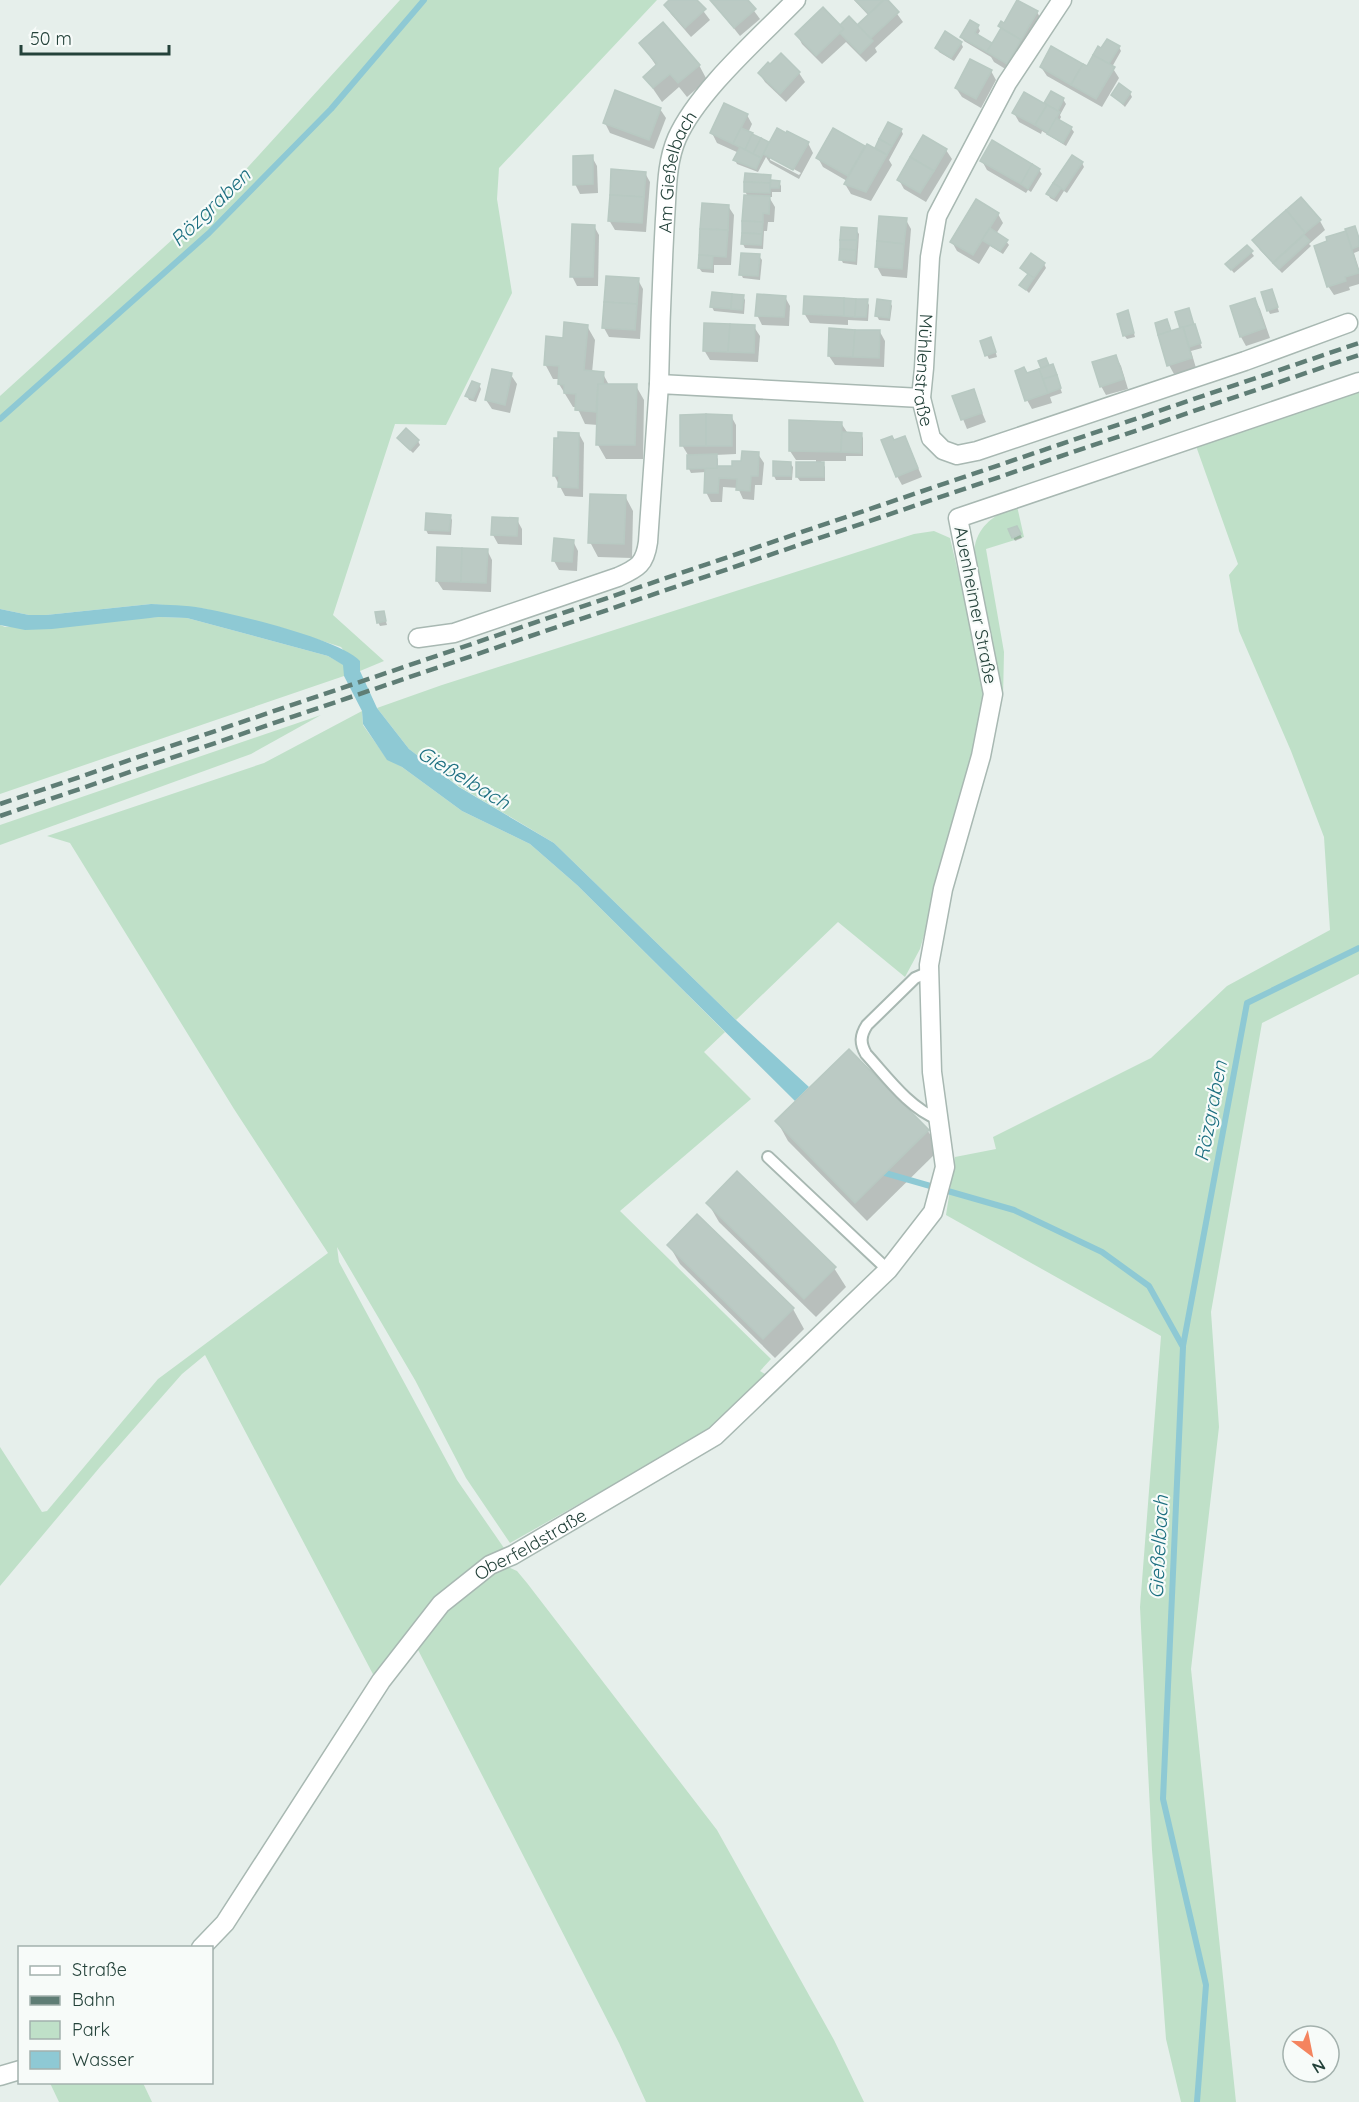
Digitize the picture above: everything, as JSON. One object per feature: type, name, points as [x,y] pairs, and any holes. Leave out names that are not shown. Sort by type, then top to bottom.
[{"type":"street","name":"Am Gießelbach","points":[[418,638],[454,633],[618,577],[636,569],[644,560],[648,542],[659,384],[660,295],[668,177],[676,140],[693,109],[796,0]]},
{"type":"street","name":"Mühlenstraße","points":[[1062,0],[1007,83],[937,216],[930,257],[921,398],[931,438],[943,450],[957,455],[977,451],[1348,323]]},
{"type":"street","name":"Auenheimer Straße","points":[[933,1212],[945,1167],[932,1072],[929,972],[943,889],[981,756],[993,694],[958,518],[1359,381]]},
{"type":"street","points":[[659,384],[921,398]]},
{"type":"street","name":"Oberfeldstraße","points":[[202,1946],[225,1923],[381,1682],[441,1604],[490,1565],[513,1555],[716,1436],[888,1270],[933,1212]]},
{"type":"street","points":[[0,2076],[18,2071]]},
{"type":"lane","points":[[929,972],[915,978],[867,1025],[861,1034],[861,1045],[866,1054],[914,1105],[927,1115],[938,1119]]},
{"type":"lane","points":[[768,1157],[888,1270]]},
{"type":"green space","points":[[400,0],[657,0],[499,168],[497,199],[512,293],[446,425],[395,424],[333,615],[384,661],[360,671],[341,647],[279,627],[201,608],[151,604],[46,615],[29,615],[0,609],[0,396],[228,189]]},
{"type":"green space","points":[[1359,391],[1359,974],[1262,1023],[1211,1312],[1219,1427],[1191,1669],[1236,2102],[1181,2102],[1166,2039],[1152,1850],[1140,1607],[1161,1336],[946,1215],[955,1157],[996,1149],[993,1137],[1151,1058],[1227,986],[1330,930],[1324,837],[1291,751],[1239,631],[1229,575],[1238,564],[1196,446]]},
{"type":"green space","points":[[1017,506],[1024,537],[986,549],[1004,652],[1003,698],[983,608],[974,549],[977,537],[985,525],[1003,512]]},
{"type":"green space","points":[[934,531],[950,538],[985,685],[973,765],[920,949],[905,977],[838,922],[736,1020],[554,843],[460,787],[426,762],[409,749],[377,708],[442,685],[914,534]]},
{"type":"green space","points":[[159,617],[187,618],[328,656],[344,665],[344,676],[0,794],[0,625],[5,627]]},
{"type":"green space","points":[[362,711],[363,725],[387,759],[402,767],[462,811],[530,844],[577,885],[725,1032],[704,1052],[751,1099],[620,1211],[771,1359],[760,1371],[770,1377],[717,1426],[510,1543],[466,1478],[415,1380],[337,1247],[339,1262],[457,1480],[504,1548],[460,1579],[407,1632],[375,1678],[205,1355],[182,1374],[0,1586],[0,1447],[42,1512],[47,1511],[158,1379],[328,1253],[234,1109],[70,843],[47,836],[264,763]]},
{"type":"green space","points":[[321,715],[251,754],[0,845],[0,825]]},
{"type":"green space","points":[[506,1566],[517,1571],[527,1583],[717,1830],[834,2040],[864,2102],[646,2102],[619,2043],[414,1642],[469,1587]]},
{"type":"green space","points":[[50,2084],[143,2084],[152,2102],[59,2102]]},
{"type":"water","points":[[151,604],[196,607],[286,628],[332,644],[360,661],[360,671],[377,708],[409,749],[459,787],[554,843],[736,1020],[809,1087],[795,1101],[577,885],[530,844],[462,811],[402,767],[387,760],[363,724],[362,711],[344,676],[343,665],[328,656],[187,618],[159,617],[52,629],[25,630],[0,625],[0,609],[29,615],[46,615]]},
{"type":"building","points":[[669,0],[697,0],[706,9],[685,28],[664,5]]},
{"type":"building","points":[[710,0],[748,0],[756,9],[734,28]]},
{"type":"building","points":[[855,0],[884,0],[869,14]]},
{"type":"building","points":[[884,0],[888,0],[899,12],[870,39],[857,25]]},
{"type":"building","points":[[1017,0],[1038,11],[1021,40],[998,26],[1001,21],[1004,23]]},
{"type":"building","points":[[823,7],[844,29],[816,56],[795,34]]},
{"type":"building","points":[[849,16],[873,41],[860,54],[840,33],[844,29],[840,25]]},
{"type":"building","points":[[970,20],[979,25],[975,33],[992,43],[987,52],[960,37]]},
{"type":"building","points":[[663,22],[700,65],[678,83],[670,74],[653,88],[643,77],[657,64],[639,43]]},
{"type":"building","points":[[1001,28],[1021,40],[1007,64],[987,52]]},
{"type":"building","points":[[945,31],[962,42],[951,58],[935,48]]},
{"type":"building","points":[[1107,39],[1120,46],[1109,64],[1093,55],[1098,46],[1101,48]]},
{"type":"building","points":[[1051,46],[1083,64],[1071,85],[1040,67]]},
{"type":"building","points":[[781,53],[800,72],[780,94],[758,73]]},
{"type":"building","points":[[1093,55],[1115,67],[1096,99],[1071,85],[1083,64],[1087,66]]},
{"type":"building","points":[[970,59],[992,70],[976,99],[955,88]]},
{"type":"building","points":[[1119,83],[1131,92],[1123,104],[1111,95]]},
{"type":"building","points":[[615,90],[661,108],[649,140],[603,123]]},
{"type":"building","points":[[1051,91],[1064,98],[1058,111],[1044,103]]},
{"type":"building","points":[[1024,92],[1047,105],[1035,125],[1012,113]]},
{"type":"building","points":[[724,103],[748,114],[733,144],[710,133]]},
{"type":"building","points":[[1047,105],[1060,112],[1048,133],[1035,125]]},
{"type":"building","points":[[1056,118],[1072,127],[1063,143],[1047,134]]},
{"type":"building","points":[[888,122],[902,129],[892,146],[879,139]]},
{"type":"building","points":[[741,128],[753,133],[745,150],[733,144]]},
{"type":"building","points":[[777,128],[809,142],[793,170],[763,154]]},
{"type":"building","points":[[833,128],[865,146],[848,176],[816,158]]},
{"type":"building","points":[[752,134],[761,138],[753,154],[745,150]]},
{"type":"building","points":[[923,135],[947,149],[934,171],[910,157]]},
{"type":"building","points":[[761,138],[769,142],[761,158],[753,154]]},
{"type":"building","points":[[879,139],[892,146],[887,155],[875,148]]},
{"type":"building","points":[[992,140],[1032,164],[1021,184],[980,161]]},
{"type":"building","points":[[867,144],[887,155],[866,192],[844,184]]},
{"type":"building","points":[[740,147],[761,158],[756,169],[733,160]]},
{"type":"building","points":[[593,155],[593,184],[573,185],[573,156]]},
{"type":"building","points":[[1072,155],[1083,162],[1064,190],[1053,183]]},
{"type":"building","points":[[910,157],[934,171],[920,193],[897,180]]},
{"type":"building","points":[[1032,164],[1040,169],[1028,189],[1021,184]]},
{"type":"building","points":[[611,169],[646,172],[644,197],[610,195]]},
{"type":"building","points":[[745,173],[771,175],[770,183],[744,182]]},
{"type":"building","points":[[771,180],[780,181],[779,188],[770,188]]},
{"type":"building","points":[[744,182],[770,183],[770,193],[744,192]]},
{"type":"building","points":[[1053,183],[1061,188],[1054,198],[1046,194]]},
{"type":"building","points":[[610,195],[644,197],[642,223],[608,221]]},
{"type":"building","points":[[744,195],[770,196],[769,214],[763,213],[763,222],[742,221]]},
{"type":"building","points":[[1301,197],[1321,220],[1305,233],[1286,210]]},
{"type":"building","points":[[976,199],[999,213],[973,255],[950,242]]},
{"type":"building","points":[[702,203],[729,205],[728,230],[700,229]]},
{"type":"building","points":[[1286,210],[1305,233],[1273,263],[1252,240]]},
{"type":"building","points":[[879,216],[907,218],[904,244],[877,241]]},
{"type":"building","points":[[742,221],[763,222],[762,234],[742,233]]},
{"type":"building","points":[[572,224],[595,225],[593,277],[570,277]]},
{"type":"building","points":[[1355,226],[1359,246],[1352,249],[1345,229]]},
{"type":"building","points":[[841,227],[857,228],[857,240],[840,240]]},
{"type":"building","points":[[990,228],[1008,240],[1000,251],[982,240]]},
{"type":"building","points":[[700,229],[728,230],[726,257],[699,255]]},
{"type":"building","points":[[1346,231],[1359,273],[1345,277],[1346,281],[1327,287],[1314,246],[1327,241],[1326,237]]},
{"type":"building","points":[[742,233],[762,234],[761,245],[741,244]]},
{"type":"building","points":[[1304,235],[1310,241],[1279,269],[1273,263]]},
{"type":"building","points":[[840,240],[857,240],[856,250],[840,249]]},
{"type":"building","points":[[877,241],[904,244],[902,269],[875,267]]},
{"type":"building","points":[[1247,245],[1253,251],[1231,270],[1225,264]]},
{"type":"building","points":[[840,249],[856,250],[855,261],[839,260]]},
{"type":"building","points":[[741,253],[760,254],[758,276],[739,275]]},
{"type":"building","points":[[1031,253],[1045,263],[1034,278],[1020,268]]},
{"type":"building","points":[[699,255],[713,256],[712,269],[698,268]]},
{"type":"building","points":[[1028,274],[1034,278],[1026,290],[1019,285]]},
{"type":"building","points":[[606,276],[639,278],[637,304],[604,302]]},
{"type":"building","points":[[1272,289],[1278,307],[1267,311],[1261,292]]},
{"type":"building","points":[[712,292],[732,294],[731,309],[710,307]]},
{"type":"building","points":[[732,294],[744,295],[742,310],[731,309]]},
{"type":"building","points":[[757,294],[786,296],[784,317],[755,316]]},
{"type":"building","points":[[804,296],[844,298],[844,316],[803,314]]},
{"type":"building","points":[[844,298],[856,299],[855,317],[844,316]]},
{"type":"building","points":[[1255,298],[1265,328],[1240,337],[1230,306]]},
{"type":"building","points":[[856,299],[868,299],[866,317],[855,317]]},
{"type":"building","points":[[877,299],[891,301],[889,318],[875,316]]},
{"type":"building","points":[[604,302],[637,304],[635,330],[602,328]]},
{"type":"building","points":[[1189,308],[1194,325],[1180,328],[1175,312]]},
{"type":"building","points":[[1128,310],[1134,333],[1123,336],[1117,314]]},
{"type":"building","points":[[1167,319],[1171,331],[1158,335],[1155,323]]},
{"type":"building","points":[[564,322],[588,325],[584,370],[604,372],[603,384],[598,384],[596,412],[575,410],[576,394],[564,393],[564,385],[558,384],[559,366],[544,365],[546,336],[563,338]]},
{"type":"building","points":[[704,323],[730,324],[728,352],[703,351]]},
{"type":"building","points":[[730,324],[755,325],[754,353],[728,352]]},
{"type":"building","points":[[1195,324],[1201,343],[1189,347],[1183,327]]},
{"type":"building","points":[[1183,327],[1192,358],[1167,366],[1158,335]]},
{"type":"building","points":[[829,328],[855,330],[853,357],[828,356]]},
{"type":"building","points":[[855,330],[880,330],[879,358],[853,357]]},
{"type":"building","points":[[991,337],[996,352],[985,356],[980,341]]},
{"type":"building","points":[[1116,355],[1124,379],[1100,387],[1092,362]]},
{"type":"building","points":[[1046,358],[1049,365],[1041,368],[1038,361]]},
{"type":"building","points":[[1053,364],[1057,375],[1043,379],[1039,369]]},
{"type":"building","points":[[1024,367],[1027,373],[1039,369],[1048,393],[1025,401],[1015,371]]},
{"type":"building","points":[[492,369],[512,373],[505,405],[485,400]]},
{"type":"building","points":[[1057,375],[1061,388],[1048,393],[1043,379]]},
{"type":"building","points":[[472,381],[480,384],[473,399],[465,396]]},
{"type":"building","points":[[598,384],[637,384],[635,445],[596,445]]},
{"type":"building","points":[[974,389],[982,413],[961,420],[952,396]]},
{"type":"building","points":[[706,414],[706,446],[680,446],[680,415]]},
{"type":"building","points":[[706,414],[732,415],[732,446],[706,446]]},
{"type":"building","points":[[789,420],[842,422],[841,452],[789,451]]},
{"type":"building","points":[[406,428],[419,440],[410,450],[397,438]]},
{"type":"building","points":[[558,432],[579,433],[578,488],[558,487],[559,476],[553,476],[554,438],[558,438]]},
{"type":"building","points":[[842,432],[862,433],[861,453],[841,452]]},
{"type":"building","points":[[892,436],[894,440],[905,436],[918,468],[896,477],[881,440]]},
{"type":"building","points":[[742,451],[759,452],[758,476],[751,476],[750,491],[736,490],[737,479],[719,478],[718,493],[704,493],[705,468],[732,466],[732,461],[741,461]]},
{"type":"building","points":[[717,454],[717,468],[687,469],[687,455]]},
{"type":"building","points":[[773,461],[791,462],[791,476],[773,476]]},
{"type":"building","points":[[796,462],[824,462],[824,477],[796,477]]},
{"type":"building","points":[[590,494],[626,495],[624,544],[588,543]]},
{"type":"building","points":[[426,513],[451,515],[449,531],[425,530]]},
{"type":"building","points":[[492,517],[518,518],[517,536],[491,535]]},
{"type":"building","points":[[1017,526],[1021,534],[1012,538],[1008,529]]},
{"type":"building","points":[[554,538],[574,540],[572,562],[552,561]]},
{"type":"building","points":[[437,547],[462,548],[461,582],[436,581]]},
{"type":"building","points":[[462,548],[488,549],[486,583],[461,582]]},
{"type":"building","points":[[384,611],[386,621],[377,623],[375,612]]},
{"type":"building","points":[[849,1049],[929,1130],[855,1203],[775,1121]]},
{"type":"building","points":[[737,1171],[836,1267],[804,1299],[706,1203]]},
{"type":"building","points":[[697,1214],[794,1308],[763,1339],[667,1245]]},
{"type":"waterway","name":"Rözgraben","points":[[0,419],[209,233],[331,109],[424,0]]},
{"type":"waterway","name":"Rözgraben","points":[[1183,1346],[1247,1003],[1359,948]]},
{"type":"waterway","name":"Gießelbach","points":[[885,1173],[1014,1210],[1102,1252],[1149,1286],[1183,1347],[1163,1799],[1206,1985],[1197,2102]]},
{"type":"railway","points":[[0,804],[1359,343]]},
{"type":"railway","points":[[0,816],[1359,355]]}]
